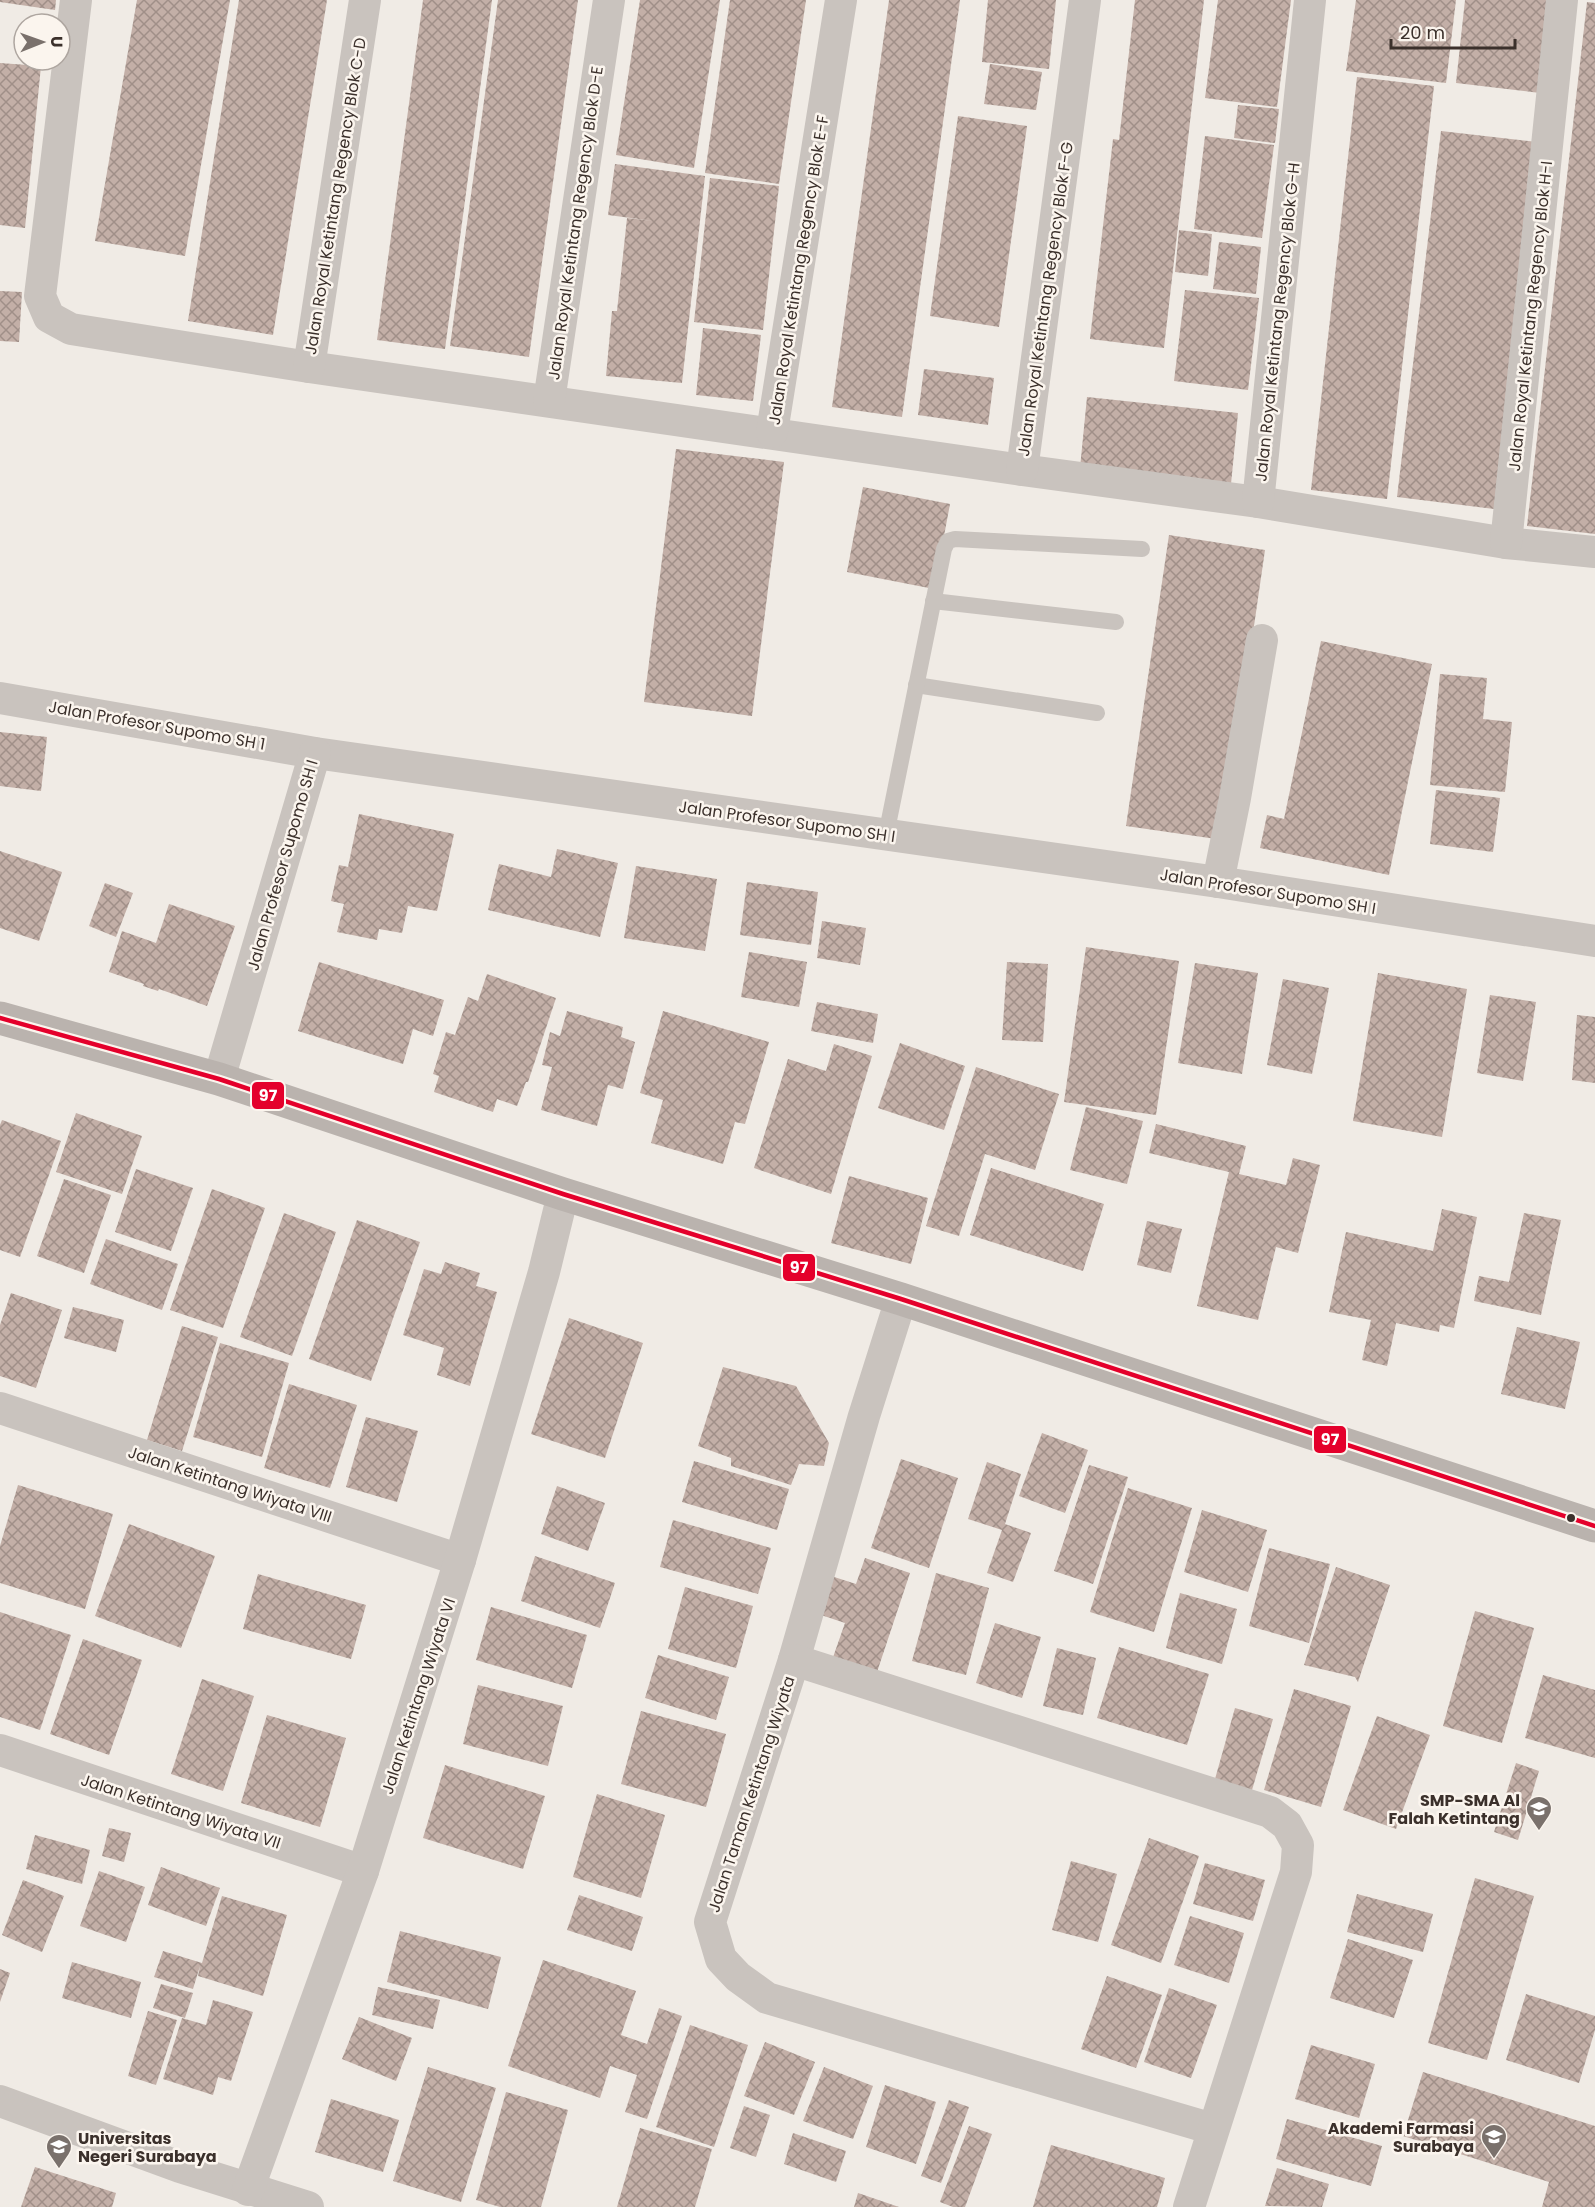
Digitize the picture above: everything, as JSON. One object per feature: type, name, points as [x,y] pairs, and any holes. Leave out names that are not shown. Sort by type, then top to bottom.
[{"type":"street","points":[[76,0],[40,296],[49,316],[71,329],[309,367]]},
{"type":"street","name":"Jalan Royal Ketintang Regency Blok C-D","points":[[365,0],[309,367],[549,401]]},
{"type":"street","name":"Jalan Royal Ketintang Regency Blok D-E","points":[[609,0],[549,401],[772,432]]},
{"type":"street","name":"Jalan Royal Ketintang Regency Blok E-F","points":[[841,0],[772,432],[1022,470]]},
{"type":"street","name":"Jalan Royal Ketintang Regency Blok F-G","points":[[1085,0],[1022,470],[1258,502]]},
{"type":"street","name":"Jalan Royal Ketintang Regency Blok G-H","points":[[1310,0],[1258,502],[1506,543]]},
{"type":"street","name":"Jalan Royal Ketintang Regency Blok H-I","points":[[1506,543],[1562,0]]},
{"type":"street","points":[[1506,543],[1595,552]]},
{"type":"street","points":[[1218,882],[1262,640]]},
{"type":"street","name":"Jalan Profesor Supomo SH 1","points":[[0,698],[315,753]]},
{"type":"street","name":"Jalan Profesor Supomo SH I","points":[[219,1079],[315,753],[1218,882],[1595,941]]},
{"type":"street","points":[[0,1018],[219,1079],[563,1194],[901,1299],[1595,1526]]},
{"type":"street","name":"Jalan Ketintang Wiyata VI","points":[[248,2190],[363,1871],[460,1560],[543,1272],[563,1194]]},
{"type":"street","name":"Jalan Taman Ketintang Wiyata","points":[[901,1299],[864,1416],[794,1660],[710,1922],[722,1959],[738,1977],[767,1998],[1212,2129]]},
{"type":"street","name":"Jalan Ketintang Wiyata VIII","points":[[0,1408],[460,1560]]},
{"type":"street","points":[[794,1660],[1270,1812],[1287,1825],[1298,1845],[1296,1872],[1212,2129],[1189,2207]]},
{"type":"street","name":"Jalan Ketintang Wiyata VII","points":[[0,1750],[363,1871]]},
{"type":"street","points":[[0,2101],[180,2168],[308,2207]]},
{"type":"lane","points":[[886,835],[944,549],[948,541],[955,539],[1142,549]]},
{"type":"lane","points":[[933,602],[1116,622]]},
{"type":"lane","points":[[916,685],[1097,713]]},
{"type":"building","points":[[0,0],[56,0],[55,10],[0,2]]},
{"type":"building","points":[[137,0],[230,0],[185,256],[95,241]]},
{"type":"building","points":[[239,0],[327,0],[273,335],[188,321]]},
{"type":"building","points":[[423,0],[492,0],[445,349],[377,340]]},
{"type":"building","points":[[498,0],[578,0],[529,357],[450,346]]},
{"type":"building","points":[[640,0],[720,0],[694,168],[616,155]]},
{"type":"building","points":[[730,0],[806,0],[779,184],[705,173]]},
{"type":"building","points":[[889,0],[960,0],[902,417],[832,407]]},
{"type":"building","points":[[988,0],[1056,0],[1049,69],[982,62]]},
{"type":"building","points":[[1135,0],[1204,0],[1164,348],[1090,339],[1113,139],[1119,140]]},
{"type":"building","points":[[1218,0],[1291,0],[1277,107],[1205,98]]},
{"type":"building","points":[[1356,0],[1456,0],[1446,83],[1346,71]]},
{"type":"building","points":[[1465,0],[1551,0],[1540,93],[1456,83]]},
{"type":"building","points":[[1587,2],[1595,3],[1595,534],[1527,526]]},
{"type":"building","points":[[0,63],[12,64],[12,72],[40,72],[25,228],[0,225]]},
{"type":"building","points":[[990,64],[1042,72],[1036,110],[984,104]]},
{"type":"building","points":[[1357,77],[1434,86],[1387,499],[1311,490]]},
{"type":"building","points":[[1238,105],[1279,109],[1275,143],[1234,138]]},
{"type":"building","points":[[958,116],[1027,126],[999,327],[930,316]]},
{"type":"building","points":[[1441,131],[1537,142],[1494,509],[1397,497]]},
{"type":"building","points":[[1205,136],[1274,145],[1262,238],[1194,229]]},
{"type":"building","points":[[615,164],[705,176],[682,383],[606,376],[612,311],[617,311],[627,218],[654,221],[608,215]]},
{"type":"building","points":[[710,178],[779,186],[763,330],[694,322]]},
{"type":"building","points":[[1179,230],[1212,234],[1208,276],[1175,272]]},
{"type":"building","points":[[1219,242],[1261,247],[1256,294],[1213,289]]},
{"type":"building","points":[[1185,290],[1259,298],[1248,390],[1174,381]]},
{"type":"building","points":[[0,291],[22,292],[19,342],[0,341]]},
{"type":"building","points":[[703,328],[761,335],[753,401],[696,395]]},
{"type":"building","points":[[924,369],[994,378],[988,425],[918,415]]},
{"type":"building","points":[[1087,397],[1238,413],[1231,484],[1080,468]]},
{"type":"building","points":[[676,449],[784,462],[752,716],[644,702]]},
{"type":"building","points":[[863,487],[950,504],[934,589],[847,572]]},
{"type":"building","points":[[1169,535],[1265,550],[1223,840],[1126,826]]},
{"type":"building","points":[[1321,641],[1432,664],[1389,875],[1260,848],[1267,815],[1284,819]]},
{"type":"building","points":[[1440,674],[1487,678],[1483,719],[1512,722],[1505,792],[1430,785]]},
{"type":"building","points":[[0,732],[47,737],[41,791],[0,786]]},
{"type":"building","points":[[1436,790],[1500,798],[1493,852],[1430,844]]},
{"type":"building","points":[[359,814],[454,834],[437,911],[408,906],[402,933],[379,929],[377,940],[337,932],[344,904],[331,901],[339,865],[348,867]]},
{"type":"building","points":[[557,849],[618,863],[600,937],[488,910],[499,864],[551,877]]},
{"type":"building","points":[[0,851],[62,872],[39,941],[0,928]]},
{"type":"building","points":[[636,866],[717,879],[705,951],[624,938]]},
{"type":"building","points":[[747,882],[818,892],[811,945],[740,935]]},
{"type":"building","points":[[105,883],[133,893],[116,937],[89,926]]},
{"type":"building","points":[[169,904],[235,926],[207,1006],[159,989],[158,991],[143,986],[144,984],[109,972],[122,931],[156,943]]},
{"type":"building","points":[[822,921],[866,928],[860,965],[817,958]]},
{"type":"building","points":[[1086,947],[1179,961],[1156,1115],[1064,1102]]},
{"type":"building","points":[[749,952],[807,962],[799,1007],[741,997]]},
{"type":"building","points":[[319,962],[444,1000],[433,1036],[413,1029],[403,1064],[298,1031]]},
{"type":"building","points":[[1007,962],[1048,964],[1043,1042],[1002,1040]]},
{"type":"building","points":[[1195,963],[1258,973],[1242,1074],[1178,1063]]},
{"type":"building","points":[[1378,973],[1467,989],[1442,1137],[1353,1121]]},
{"type":"building","points":[[487,974],[556,998],[528,1082],[526,1082],[517,1106],[497,1099],[493,1112],[434,1092],[439,1076],[433,1074],[446,1032],[455,1035],[468,997],[478,1001]]},
{"type":"building","points":[[1283,979],[1329,988],[1312,1074],[1267,1065]]},
{"type":"building","points":[[1490,995],[1536,1002],[1523,1081],[1477,1073]]},
{"type":"building","points":[[817,1002],[878,1014],[873,1043],[811,1031]]},
{"type":"building","points":[[567,1011],[623,1027],[621,1037],[635,1042],[623,1089],[608,1085],[597,1126],[541,1110],[552,1067],[542,1065],[550,1032],[560,1036]]},
{"type":"building","points":[[663,1011],[769,1042],[745,1124],[735,1122],[723,1164],[651,1143],[663,1100],[640,1093]]},
{"type":"building","points":[[1577,1015],[1595,1017],[1595,1083],[1572,1080]]},
{"type":"building","points":[[900,1043],[965,1066],[944,1130],[878,1108]]},
{"type":"building","points":[[834,1044],[872,1056],[831,1194],[754,1168],[788,1059],[826,1071]]},
{"type":"building","points":[[976,1067],[1059,1094],[1035,1170],[985,1154],[959,1236],[926,1226]]},
{"type":"building","points":[[1086,1107],[1143,1121],[1127,1184],[1070,1170]]},
{"type":"building","points":[[76,1113],[142,1136],[122,1194],[56,1172]]},
{"type":"building","points":[[2,1120],[61,1141],[20,1257],[0,1250],[0,1125]]},
{"type":"building","points":[[1156,1124],[1246,1146],[1239,1174],[1286,1185],[1293,1158],[1320,1165],[1298,1253],[1276,1247],[1258,1320],[1197,1306],[1229,1172],[1149,1153]]},
{"type":"building","points":[[991,1168],[1104,1204],[1083,1271],[970,1235]]},
{"type":"building","points":[[136,1169],[193,1188],[171,1251],[115,1232]]},
{"type":"building","points":[[849,1176],[928,1198],[911,1264],[831,1243]]},
{"type":"building","points":[[64,1179],[111,1195],[84,1273],[37,1256]]},
{"type":"building","points":[[212,1189],[265,1208],[223,1328],[170,1310]]},
{"type":"building","points":[[1442,1209],[1477,1217],[1454,1328],[1440,1325],[1439,1332],[1396,1323],[1387,1366],[1362,1360],[1371,1320],[1329,1312],[1346,1232],[1433,1251]]},
{"type":"building","points":[[284,1213],[336,1232],[292,1356],[240,1337]]},
{"type":"building","points":[[1524,1213],[1561,1220],[1541,1315],[1474,1301],[1479,1276],[1509,1282]]},
{"type":"building","points":[[357,1220],[420,1242],[371,1381],[309,1359]]},
{"type":"building","points":[[1147,1221],[1182,1229],[1171,1273],[1137,1265]]},
{"type":"building","points":[[106,1239],[178,1264],[162,1310],[90,1284]]},
{"type":"building","points":[[445,1262],[480,1273],[476,1286],[497,1292],[470,1386],[437,1375],[444,1348],[403,1335],[424,1269],[441,1274]]},
{"type":"building","points":[[11,1293],[62,1310],[36,1388],[0,1376],[0,1325]]},
{"type":"building","points":[[73,1307],[124,1320],[116,1352],[64,1338]]},
{"type":"building","points":[[569,1318],[643,1343],[605,1458],[531,1434]]},
{"type":"building","points":[[182,1326],[218,1337],[182,1451],[147,1440]]},
{"type":"building","points":[[1517,1327],[1580,1342],[1565,1409],[1501,1394]]},
{"type":"building","points":[[220,1343],[289,1363],[262,1457],[193,1437]]},
{"type":"building","points":[[723,1367],[796,1386],[829,1443],[824,1466],[799,1464],[791,1485],[731,1466],[731,1458],[698,1446]]},
{"type":"building","points":[[289,1384],[357,1405],[330,1488],[264,1468]]},
{"type":"building","points":[[366,1417],[418,1431],[397,1502],[346,1487]]},
{"type":"building","points":[[1042,1433],[1088,1450],[1065,1513],[1019,1496]]},
{"type":"building","points":[[901,1459],[958,1478],[929,1568],[871,1548]]},
{"type":"building","points":[[694,1461],[789,1489],[777,1530],[682,1502]]},
{"type":"building","points":[[987,1462],[1021,1474],[1005,1524],[1031,1533],[1013,1582],[987,1573],[1002,1530],[968,1519]]},
{"type":"building","points":[[1089,1465],[1128,1477],[1093,1584],[1054,1571]]},
{"type":"building","points":[[18,1485],[113,1514],[85,1609],[0,1583],[0,1546]]},
{"type":"building","points":[[557,1486],[605,1503],[588,1551],[541,1534]]},
{"type":"building","points":[[1128,1488],[1192,1508],[1154,1632],[1090,1612]]},
{"type":"building","points":[[1202,1510],[1267,1530],[1248,1592],[1184,1572]]},
{"type":"building","points":[[673,1520],[771,1548],[758,1594],[660,1567]]},
{"type":"building","points":[[129,1524],[215,1556],[181,1648],[95,1616]]},
{"type":"building","points":[[1269,1548],[1330,1564],[1309,1643],[1249,1626]]},
{"type":"building","points":[[535,1556],[615,1583],[600,1628],[521,1601]]},
{"type":"building","points":[[865,1558],[910,1573],[875,1678],[831,1663],[845,1623],[815,1613],[828,1575],[856,1584]]},
{"type":"building","points":[[1336,1567],[1390,1585],[1358,1682],[1355,1677],[1304,1665]]},
{"type":"building","points":[[936,1573],[989,1588],[966,1675],[912,1661]]},
{"type":"building","points":[[258,1574],[366,1605],[351,1659],[243,1629]]},
{"type":"building","points":[[685,1587],[753,1606],[736,1668],[668,1649]]},
{"type":"building","points":[[1180,1593],[1237,1609],[1222,1664],[1166,1648]]},
{"type":"building","points":[[491,1607],[587,1635],[572,1688],[476,1660]]},
{"type":"building","points":[[1475,1611],[1534,1628],[1502,1743],[1443,1726]]},
{"type":"building","points":[[0,1612],[71,1635],[40,1730],[0,1717]]},
{"type":"building","points":[[995,1623],[1041,1637],[1022,1698],[976,1683]]},
{"type":"building","points":[[83,1639],[142,1660],[109,1755],[50,1734]]},
{"type":"building","points":[[1119,1647],[1209,1674],[1187,1745],[1097,1718]]},
{"type":"building","points":[[1057,1648],[1096,1658],[1083,1715],[1043,1706]]},
{"type":"building","points":[[658,1655],[729,1677],[716,1720],[645,1698]]},
{"type":"building","points":[[1543,1675],[1595,1690],[1595,1758],[1525,1738]]},
{"type":"building","points":[[202,1679],[254,1696],[223,1791],[171,1774]]},
{"type":"building","points":[[478,1685],[563,1706],[548,1766],[463,1744]]},
{"type":"building","points":[[1294,1689],[1351,1706],[1321,1807],[1264,1790]]},
{"type":"building","points":[[1235,1708],[1273,1719],[1252,1790],[1215,1779]]},
{"type":"building","points":[[641,1711],[726,1734],[706,1807],[621,1784]]},
{"type":"building","points":[[267,1715],[346,1738],[320,1827],[241,1803]]},
{"type":"building","points":[[1377,1716],[1430,1735],[1396,1829],[1343,1810]]},
{"type":"building","points":[[1516,1763],[1539,1771],[1518,1840],[1494,1832]]},
{"type":"building","points":[[445,1765],[545,1796],[523,1869],[423,1838]]},
{"type":"building","points":[[597,1794],[665,1815],[641,1898],[573,1877]]},
{"type":"building","points":[[109,1828],[131,1833],[124,1862],[102,1856]]},
{"type":"building","points":[[35,1835],[90,1850],[82,1884],[26,1869]]},
{"type":"building","points":[[1149,1838],[1199,1856],[1161,1963],[1111,1945]]},
{"type":"building","points":[[1071,1861],[1117,1874],[1098,1942],[1052,1930]]},
{"type":"building","points":[[1205,1863],[1265,1880],[1253,1921],[1193,1904]]},
{"type":"building","points":[[161,1867],[220,1888],[206,1926],[148,1905]]},
{"type":"building","points":[[99,1871],[145,1887],[126,1942],[80,1926]]},
{"type":"building","points":[[1475,1878],[1534,1896],[1487,2060],[1428,2043]]},
{"type":"building","points":[[23,1880],[64,1896],[42,1952],[2,1935]]},
{"type":"building","points":[[1357,1894],[1433,1914],[1423,1952],[1347,1932]]},
{"type":"building","points":[[579,1895],[643,1917],[632,1951],[567,1930]]},
{"type":"building","points":[[222,1896],[287,1915],[263,1996],[198,1976],[200,1966],[193,1989],[154,1977],[163,1951],[202,1963]]},
{"type":"building","points":[[1190,1916],[1244,1933],[1229,1983],[1174,1965]]},
{"type":"building","points":[[400,1931],[501,1957],[488,2009],[387,1982]]},
{"type":"building","points":[[1348,1939],[1413,1960],[1394,2018],[1330,1998]]},
{"type":"building","points":[[543,1960],[636,1991],[621,2035],[647,2044],[659,2008],[682,2016],[647,2119],[625,2112],[637,2075],[610,2066],[600,2098],[508,2066]]},
{"type":"building","points":[[72,1962],[141,1982],[131,2018],[62,1998]]},
{"type":"building","points":[[0,1969],[10,1973],[0,2002]]},
{"type":"building","points":[[1107,1976],[1162,1995],[1136,2068],[1081,2049]]},
{"type":"building","points":[[161,1984],[193,1993],[185,2018],[153,2008]]},
{"type":"building","points":[[378,1987],[440,2000],[433,2029],[372,2015]]},
{"type":"building","points":[[1169,1988],[1217,2005],[1191,2078],[1144,2062]]},
{"type":"building","points":[[1526,1994],[1595,2016],[1595,2030],[1579,2083],[1506,2060]]},
{"type":"building","points":[[213,2000],[253,2012],[231,2081],[218,2077],[213,2095],[163,2079],[182,2018],[206,2025]]},
{"type":"building","points":[[148,2011],[177,2020],[156,2085],[128,2076]]},
{"type":"building","points":[[359,2017],[412,2038],[396,2081],[342,2059]]},
{"type":"building","points":[[690,2025],[748,2045],[714,2147],[656,2127]]},
{"type":"building","points":[[765,2042],[815,2062],[794,2115],[744,2096]]},
{"type":"building","points":[[1311,2045],[1375,2064],[1359,2118],[1295,2099]]},
{"type":"building","points":[[428,2067],[496,2088],[461,2202],[393,2181]]},
{"type":"building","points":[[824,2067],[873,2086],[853,2139],[803,2121]]},
{"type":"building","points":[[1423,2072],[1595,2126],[1595,2207],[1542,2207],[1549,2182],[1403,2136]]},
{"type":"building","points":[[885,2085],[936,2102],[916,2164],[866,2147]]},
{"type":"building","points":[[506,2092],[568,2110],[541,2207],[500,2207],[476,2200]]},
{"type":"building","points":[[331,2099],[399,2120],[383,2172],[315,2152]]},
{"type":"building","points":[[949,2100],[969,2107],[941,2183],[921,2176]]},
{"type":"building","points":[[744,2106],[770,2115],[756,2157],[730,2148]]},
{"type":"building","points":[[1287,2119],[1382,2146],[1371,2186],[1276,2159]]},
{"type":"building","points":[[969,2126],[992,2134],[965,2207],[953,2207],[940,2202]]},
{"type":"building","points":[[640,2128],[712,2149],[695,2207],[617,2207]]},
{"type":"building","points":[[793,2133],[846,2151],[836,2182],[784,2164]]},
{"type":"building","points":[[1051,2145],[1165,2178],[1157,2207],[1033,2207]]},
{"type":"building","points":[[35,2167],[116,2193],[112,2207],[21,2207]]},
{"type":"building","points":[[1277,2168],[1329,2184],[1322,2207],[1265,2206]]},
{"type":"building","points":[[858,2193],[899,2207],[854,2207]]},
{"type":"transit line","name":"97","points":[[0,1018],[219,1079],[563,1194],[901,1299],[1595,1526]]},
{"type":"place","name":"SMP-SMA Al Falah Ketintang","points":[[1539,1832]]},
{"type":"place","name":"Akademi Farmasi Surabaya","points":[[1494,2160]]},
{"type":"place","name":"Universitas Negeri Surabaya","points":[[59,2170]]}]
